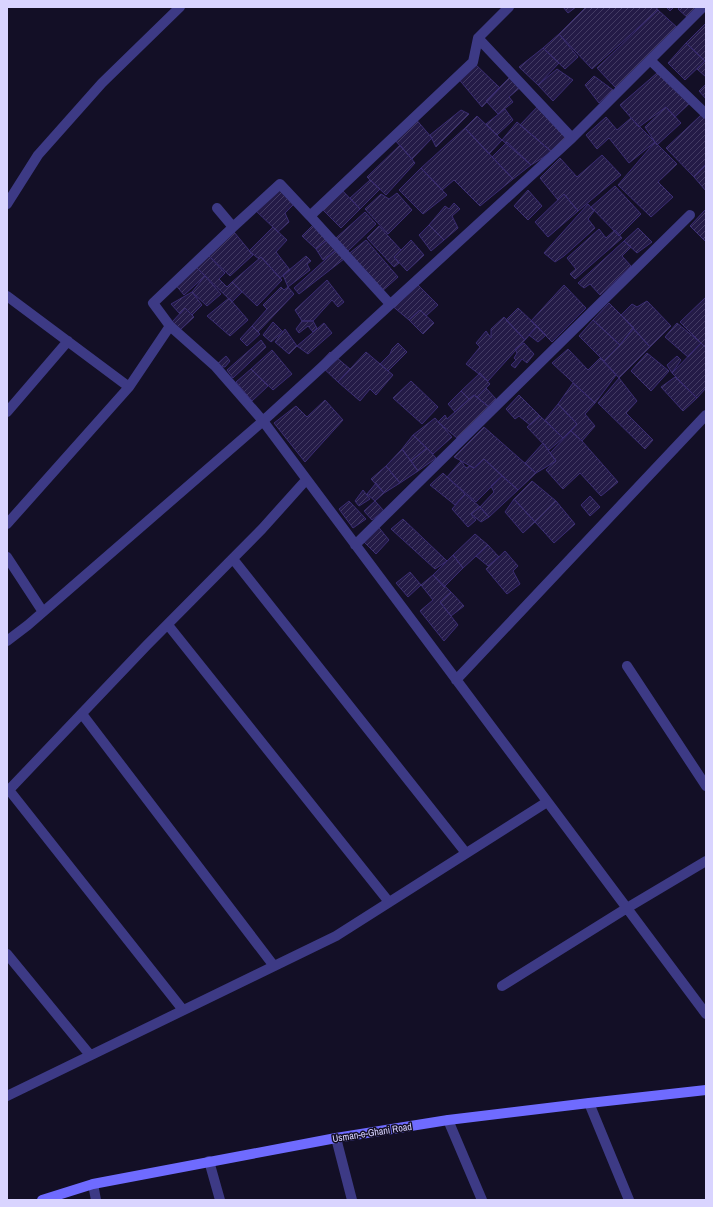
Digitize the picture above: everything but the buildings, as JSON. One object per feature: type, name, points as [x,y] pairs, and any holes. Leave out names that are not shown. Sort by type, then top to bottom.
[{"type":"main road","name":"Usman-e-Ghani Road","points":[[42,1200],[93,1184],[336,1138],[448,1120],[706,1090]]},
{"type":"street","points":[[7,204],[38,155],[102,83],[180,7]]},
{"type":"street","points":[[310,216],[473,62],[478,38],[509,7]]},
{"type":"street","points":[[7,641],[43,612],[263,421],[572,138],[703,7]]},
{"type":"street","points":[[478,38],[572,138]]},
{"type":"street","points":[[650,60],[706,114]]},
{"type":"street","points":[[390,304],[280,184],[153,303],[170,326],[215,366],[263,421],[706,1014]]},
{"type":"street","points":[[217,208],[233,227]]},
{"type":"street","points":[[355,545],[690,215]]},
{"type":"street","points":[[7,296],[129,387]]},
{"type":"street","points":[[7,524],[129,387],[170,326]]},
{"type":"street","points":[[7,412],[68,341]]},
{"type":"street","points":[[456,680],[706,415]]},
{"type":"street","points":[[183,1010],[8,791],[262,529],[306,480]]},
{"type":"street","points":[[7,557],[43,612]]},
{"type":"street","points":[[233,559],[466,853]]},
{"type":"street","points":[[168,625],[389,902]]},
{"type":"street","points":[[627,666],[706,786]]},
{"type":"street","points":[[82,714],[274,966]]},
{"type":"street","points":[[7,1096],[336,936],[547,802]]},
{"type":"street","points":[[502,986],[706,861]]},
{"type":"street","points":[[7,954],[90,1056]]},
{"type":"street","points":[[589,1103],[629,1200]]},
{"type":"street","points":[[448,1120],[482,1200]]},
{"type":"street","points":[[336,1138],[352,1200]]},
{"type":"street","points":[[209,1162],[220,1200]]},
{"type":"street","points":[[93,1184],[96,1200]]}]
